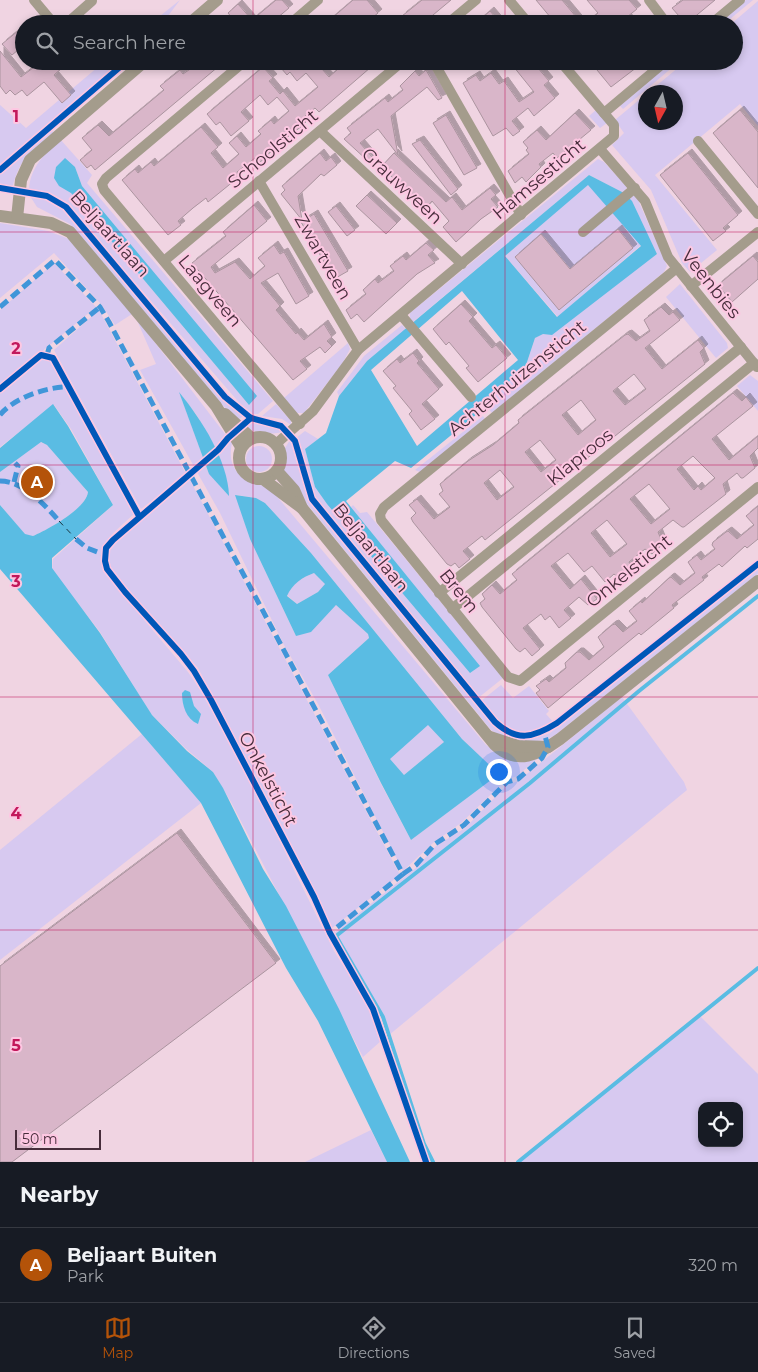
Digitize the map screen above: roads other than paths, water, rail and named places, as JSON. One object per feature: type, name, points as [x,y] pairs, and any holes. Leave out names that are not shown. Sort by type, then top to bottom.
[{"type":"street","points":[[34,0],[46,15]]},
{"type":"street","points":[[200,15],[217,0]]},
{"type":"street","points":[[300,15],[318,0]]},
{"type":"street","points":[[458,15],[476,0]]},
{"type":"street","points":[[509,0],[522,15]]},
{"type":"street","points":[[649,0],[660,15]]},
{"type":"street","points":[[722,15],[740,0]]},
{"type":"street","points":[[76,15],[92,1]]},
{"type":"street","points":[[17,218],[21,180],[30,160],[135,70]]},
{"type":"street","name":"Laagveen","points":[[234,70],[106,178],[102,184],[104,190],[300,424]]},
{"type":"street","name":"Schoolsticht","points":[[164,261],[392,70]]},
{"type":"street","points":[[438,70],[521,214]]},
{"type":"street","points":[[568,70],[604,113],[655,70]]},
{"type":"street","name":"Hamsesticht","points":[[276,444],[313,411],[358,350],[404,318],[462,264],[614,136],[616,132],[614,125],[604,113]]},
{"type":"street","name":"Grauwveen","points":[[320,131],[462,264]]},
{"type":"street","points":[[698,141],[758,214]]},
{"type":"street","name":"Veenbies","points":[[600,149],[631,191],[645,202],[668,257],[756,365]]},
{"type":"street","name":"Zwartveen","points":[[259,181],[358,350]]},
{"type":"street","points":[[583,232],[631,191]]},
{"type":"street","name":"Beljaartlaan","points":[[0,216],[60,225],[70,232],[246,442]]},
{"type":"street","points":[[691,286],[758,232]]},
{"type":"street","name":"Achterhuizensticht","points":[[380,514],[384,507],[677,268]]},
{"type":"street","points":[[404,318],[471,397]]},
{"type":"street","name":"Klaproos","points":[[439,593],[741,347]]},
{"type":"street","name":"Klaproos","points":[[452,609],[756,365]]},
{"type":"street","points":[[260,436],[269,438],[276,444],[281,453],[281,462],[277,471],[263,479],[253,479],[245,474],[238,456],[246,442],[260,436]]},
{"type":"street","name":"Beljaartlaan","points":[[277,471],[294,490],[302,508]]},
{"type":"street","name":"Beljaartlaan","points":[[263,479],[302,508],[502,752],[519,757],[535,755],[548,747],[758,581]]},
{"type":"street","name":"Onkelsticht","points":[[520,681],[758,487]]},
{"type":"street","name":"Brem","points":[[380,514],[384,526],[508,677],[520,681]]},
{"type":"water","points":[[65,158],[75,167],[82,186],[257,396],[249,405],[71,193],[59,186],[54,178],[56,167]]},
{"type":"water","points":[[589,175],[624,193],[632,201],[657,254],[552,335],[543,334],[535,338],[525,368],[474,411],[477,414],[411,468],[395,461],[346,501],[480,666],[470,673],[327,504],[315,487],[305,449],[326,433],[339,396],[367,361]],"holes":[[[588,185],[641,246],[557,317],[505,256]],[[462,291],[518,360],[417,446],[371,370]]]},
{"type":"water","points":[[179,392],[205,428],[219,455],[228,483],[229,496],[209,474]]},
{"type":"water","points":[[53,404],[68,426],[113,505],[52,558],[52,568],[100,633],[152,715],[187,751],[213,772],[223,788],[263,869],[286,906],[339,1009],[410,1162],[387,1162],[318,1021],[286,968],[201,803],[0,569],[0,505],[25,534],[33,536],[56,524],[73,512],[86,499],[88,492],[47,445],[41,442],[0,472],[0,448]]},
{"type":"water","points":[[235,495],[256,498],[265,503],[311,553],[462,739],[499,774],[411,840],[328,675],[369,638],[368,634],[336,605],[311,632],[296,636],[250,539]],"holes":[[[314,573],[325,584],[318,592],[297,604],[287,596],[298,582]],[[428,725],[444,742],[404,775],[390,759]]]},
{"type":"water","points":[[185,690],[190,692],[194,706],[201,714],[198,724],[190,719],[185,711],[182,693]]},
{"type":"waterway","points":[[433,1162],[424,1144],[383,1017],[336,936],[530,783],[639,691],[758,596]]},
{"type":"waterway","points":[[518,1162],[758,968]]},
{"type":"place","name":"Beljaart Buiten","points":[[37,482]]}]
